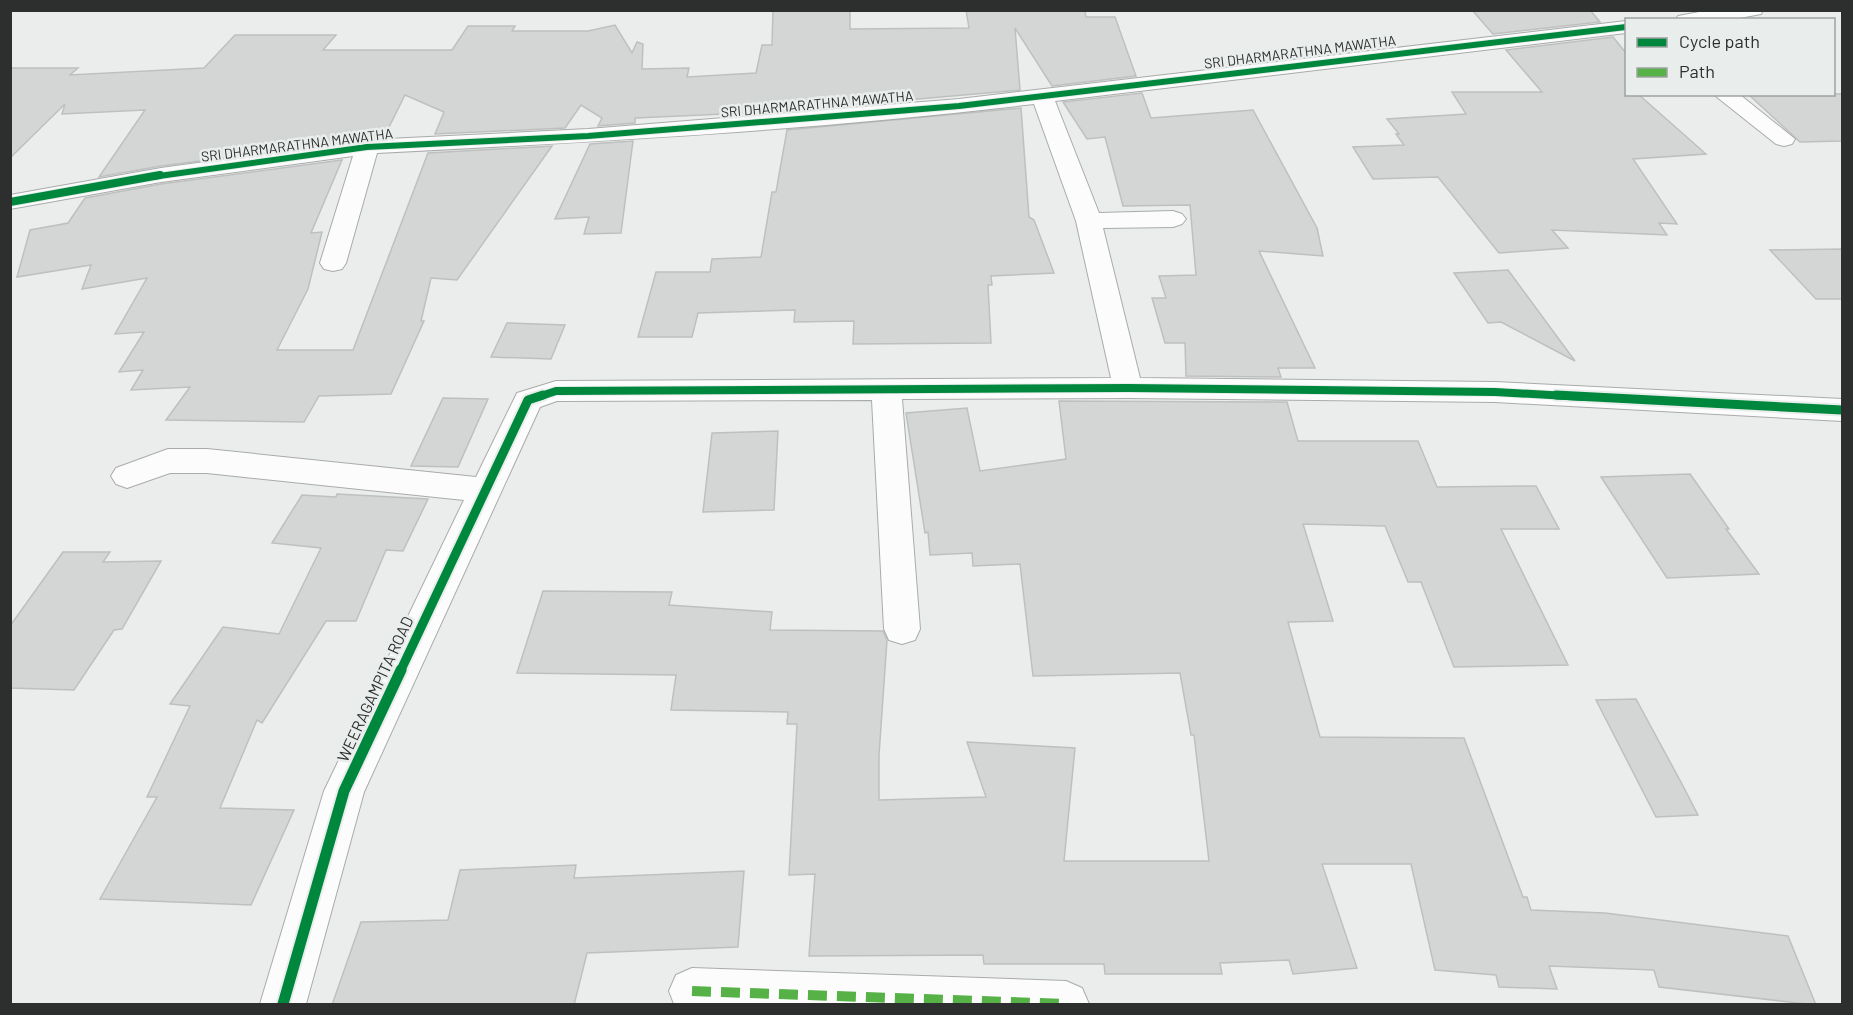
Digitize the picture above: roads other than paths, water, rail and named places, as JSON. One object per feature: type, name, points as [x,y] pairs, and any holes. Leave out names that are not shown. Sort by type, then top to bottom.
[{"type":"street","points":[[1612,10],[1625,21]]},
{"type":"street","points":[[1699,18],[1754,10]]},
{"type":"street","name":"SRI DHARMARATHNA MAWATHA","points":[[10,202],[161,175],[367,147],[588,136],[959,106],[1625,27]]},
{"type":"street","points":[[1042,96],[1089,221],[1128,388]]},
{"type":"street","points":[[1727,96],[1784,139]]},
{"type":"street","points":[[333,264],[367,147]]},
{"type":"street","points":[[1089,221],[1173,219]]},
{"type":"street","points":[[902,629],[886,389],[1128,388],[1495,392],[1842,410]]},
{"type":"street","name":"WEERAGAMPITA ROAD","points":[[283,1005],[344,792],[528,400],[556,391],[886,389]]},
{"type":"street","points":[[127,476],[168,461],[207,461],[486,490]]},
{"type":"street","points":[[692,991],[1066,1005]]}]
